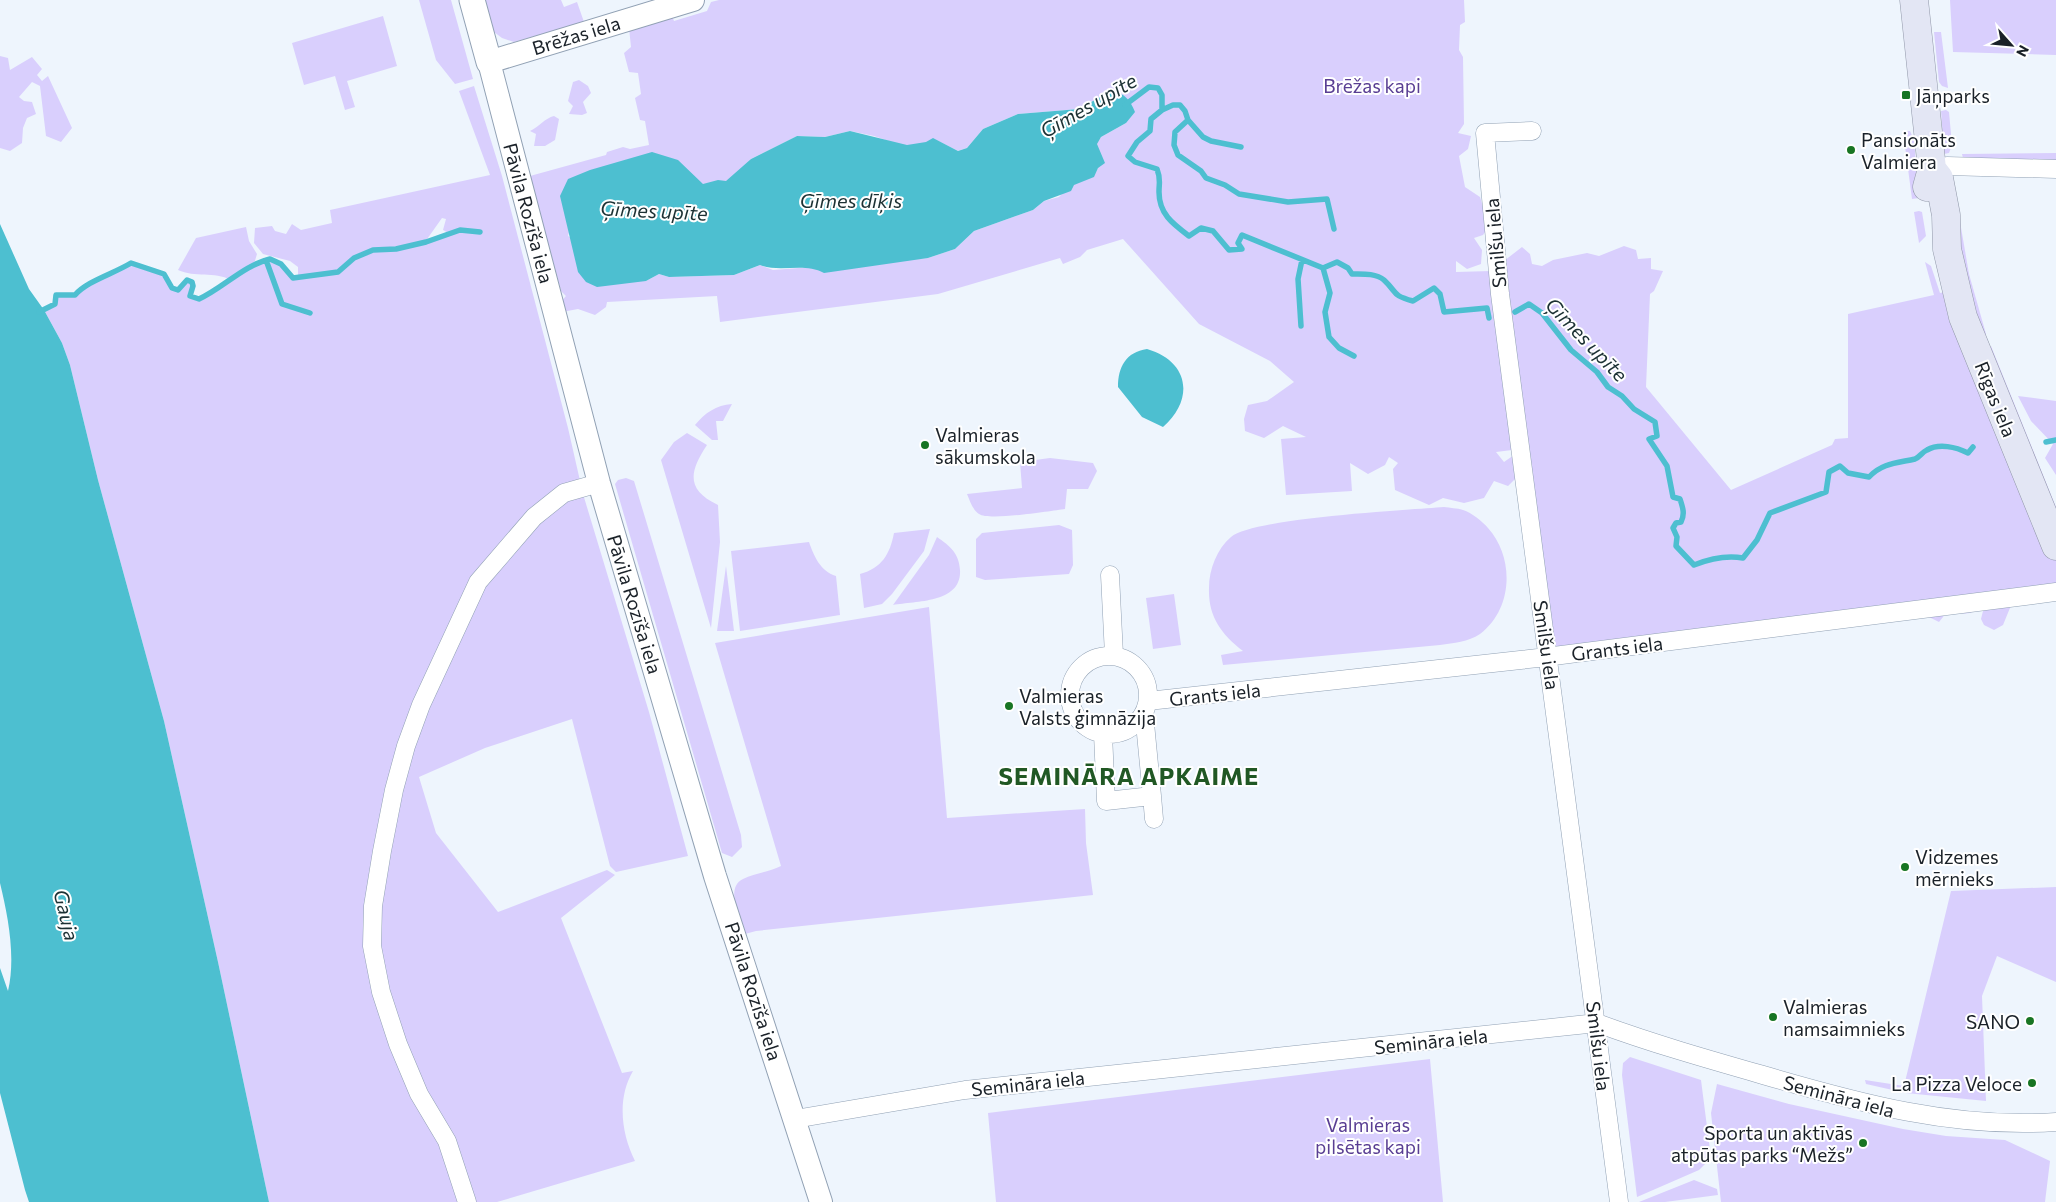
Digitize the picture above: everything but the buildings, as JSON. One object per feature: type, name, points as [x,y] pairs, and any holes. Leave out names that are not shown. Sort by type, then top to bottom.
[{"type":"main road","name":"Pāvila Rozīša iela","points":[[472,0],[489,62]]},
{"type":"main road","name":"Rīgas iela","points":[[1914,0],[1932,169],[1926,188],[1932,230],[1947,249],[1963,317],[2056,546]]},
{"type":"street","name":"Brēžas iela","points":[[489,62],[693,0]]},
{"type":"street","name":"Pāvila Rozīša iela","points":[[489,62],[599,482],[715,876],[795,1119],[820,1202]]},
{"type":"street","name":"Smilšu iela","points":[[1532,131],[1485,133],[1500,294],[1619,1202]]},
{"type":"street","points":[[1932,169],[1947,166],[2056,169]]},
{"type":"street","points":[[466,1199],[446,1141],[419,1094],[398,1044],[381,992],[372,946],[373,906],[384,843],[394,790],[418,713],[478,582],[534,517],[564,493],[599,482]]},
{"type":"street","points":[[1110,575],[1114,656]]},
{"type":"street","name":"Grants iela","points":[[1146,707],[2056,592]]},
{"type":"street","points":[[1146,707],[1137,723],[1127,730],[1115,734],[1103,734],[1091,730],[1081,722],[1074,712],[1070,700],[1071,686],[1076,674],[1085,664],[1097,657],[1122,656],[1135,665],[1144,675],[1148,688],[1146,707],[1154,819]]},
{"type":"street","points":[[1103,734],[1106,801],[1152,796]]},
{"type":"street","name":"Semināra iela","points":[[795,1119],[965,1090],[1596,1024],[1666,1048],[1853,1102],[1913,1115],[2023,1125],[2056,1122]]},
{"type":"green space","points":[[419,0],[451,0],[473,79],[455,84],[436,60]]},
{"type":"green space","points":[[483,0],[561,0],[564,7],[577,2],[584,22],[514,42],[502,38],[494,32],[489,23]]},
{"type":"green space","name":"Brēžas kapi","points":[[719,0],[1464,0],[1465,22],[1460,25],[1459,50],[1463,57],[1464,124],[1458,133],[1471,136],[1468,149],[1459,156],[1465,187],[1480,197],[1489,226],[1483,235],[1474,238],[1482,250],[1481,264],[1467,269],[1456,261],[1456,272],[1491,271],[1522,247],[1530,254],[1532,264],[1542,266],[1553,260],[1587,253],[1599,256],[1624,246],[1636,250],[1638,259],[1651,258],[1651,269],[1663,271],[1654,291],[1650,294],[1646,387],[1731,490],[1832,445],[1835,439],[1848,438],[1848,314],[1934,295],[1925,262],[1931,266],[1940,293],[1955,290],[2056,548],[2056,592],[2012,603],[2003,625],[1994,630],[1984,625],[1981,619],[1983,611],[1976,609],[1969,613],[1947,612],[1939,622],[1925,615],[1548,656],[1520,449],[1496,452],[1504,462],[1514,455],[1519,475],[1508,486],[1494,481],[1484,498],[1464,503],[1443,498],[1429,505],[1395,490],[1393,469],[1398,463],[1389,457],[1385,465],[1368,474],[1350,463],[1352,491],[1286,495],[1281,439],[1306,437],[1283,426],[1264,438],[1245,431],[1244,419],[1248,405],[1267,401],[1294,382],[1270,361],[1199,324],[1123,239],[1087,250],[1080,257],[1063,264],[1060,258],[938,294],[720,322],[717,296],[607,302],[606,307],[595,315],[578,309],[562,312],[559,304],[566,296],[561,291],[530,176],[606,155],[607,152],[623,147],[630,149],[649,145],[645,121],[640,120],[635,98],[641,94],[638,73],[629,72],[624,53],[631,47],[629,28],[672,16],[674,21],[707,11],[711,2]],"holes":[[[1092,101],[1126,123],[1101,137],[1091,150],[1098,168],[1093,177],[1071,184],[1059,197],[1044,201],[1033,210],[974,231],[955,249],[928,258],[773,270],[760,265],[734,275],[669,277],[659,274],[646,281],[568,236],[569,232],[731,182],[751,159],[797,136],[825,137],[850,131],[874,136],[906,147],[938,141],[958,151],[967,148],[983,129],[1018,114],[1079,109]]]},
{"type":"green space","points":[[1950,0],[2056,0],[2056,55],[1953,52]]},
{"type":"green space","points":[[383,16],[397,66],[347,81],[355,107],[345,110],[335,76],[304,85],[292,43]]},
{"type":"green space","points":[[1934,32],[1941,32],[1948,88],[1942,86],[1939,82]]},
{"type":"green space","points":[[0,56],[8,58],[10,70],[32,57],[42,69],[37,75],[42,81],[48,76],[72,128],[61,142],[46,136],[40,86],[32,82],[19,97],[24,101],[32,102],[36,114],[27,118],[23,128],[22,143],[10,151],[0,148]]},
{"type":"green space","points":[[579,80],[588,86],[591,93],[583,102],[587,113],[582,115],[569,114],[573,106],[568,101],[573,82]]},
{"type":"green space","points":[[474,86],[502,176],[568,428],[583,494],[649,712],[688,856],[616,872],[610,866],[572,719],[485,748],[419,777],[436,833],[498,912],[607,870],[615,875],[561,918],[622,1073],[633,1071],[625,1093],[623,1116],[627,1139],[635,1161],[497,1202],[269,1202],[164,721],[98,480],[70,365],[62,343],[44,310],[55,304],[56,295],[75,295],[93,282],[131,263],[164,274],[172,288],[178,290],[187,280],[192,282],[193,286],[190,296],[199,299],[231,280],[225,277],[191,274],[178,270],[196,238],[246,227],[249,241],[257,254],[254,264],[270,259],[281,264],[293,278],[298,277],[298,267],[290,261],[263,254],[254,243],[255,228],[272,226],[275,231],[286,234],[292,224],[301,230],[332,223],[330,210],[490,175],[459,91]],"holes":[[[442,218],[446,219],[443,230],[450,234],[425,242]]]},
{"type":"green space","points":[[1946,110],[1949,112],[1952,145],[1949,153],[1944,154],[1941,111]]},
{"type":"green space","points":[[554,116],[559,119],[555,140],[545,146],[534,146],[536,134],[530,131]]},
{"type":"green space","points":[[1903,131],[1910,131],[1914,140],[1919,198],[1912,199]]},
{"type":"green space","points":[[2056,153],[2056,160],[1963,158],[1962,154]]},
{"type":"green space","points":[[1958,210],[1969,274],[1986,334],[1983,337],[1954,235]]},
{"type":"green space","points":[[1914,212],[1922,212],[1926,236],[1919,243]]},
{"type":"green space","points":[[1991,346],[2056,507],[2056,519],[1990,352]]},
{"type":"green space","points":[[2018,396],[2056,401],[2056,475],[2045,458],[2053,444],[2031,421]]},
{"type":"green space","points":[[732,404],[723,421],[716,421],[718,440],[712,440],[695,425],[711,410]]},
{"type":"green space","points":[[687,433],[707,445],[694,472],[694,480],[700,493],[718,505],[720,542],[711,628],[661,460],[674,442]]},
{"type":"green space","points":[[1050,458],[1093,463],[1097,471],[1088,489],[1067,489],[1065,509],[1020,515],[985,516],[979,514],[973,507],[967,494],[1022,488],[1020,462]]},
{"type":"green space","points":[[626,478],[634,481],[741,835],[742,847],[732,857],[722,853],[615,484],[618,480]]},
{"type":"green space","points":[[1444,507],[1463,510],[1480,520],[1497,540],[1506,567],[1504,597],[1499,611],[1480,634],[1456,643],[1440,645],[1223,665],[1221,655],[1243,651],[1228,638],[1217,624],[1209,598],[1209,581],[1218,553],[1231,537],[1245,530],[1299,520]]},
{"type":"green space","points":[[1059,525],[1072,530],[1073,565],[1069,574],[985,580],[976,577],[976,539],[982,533]]},
{"type":"green space","points":[[930,529],[924,551],[892,594],[882,604],[864,608],[860,574],[874,568],[884,559],[894,533]]},
{"type":"green space","points":[[937,537],[950,547],[958,559],[959,581],[954,589],[946,595],[925,601],[893,605],[929,555]]},
{"type":"green space","points":[[809,542],[822,567],[830,574],[836,576],[840,615],[740,631],[731,551]]},
{"type":"green space","points":[[726,566],[734,631],[717,631]]},
{"type":"green space","points":[[1174,594],[1181,645],[1153,649],[1146,598]]},
{"type":"green space","points":[[929,607],[947,818],[1085,809],[1086,843],[1093,895],[756,931],[745,934],[735,905],[734,897],[737,883],[748,877],[781,866],[715,643]]},
{"type":"green space","points":[[2056,887],[2056,982],[1997,956],[1982,996],[1986,1101],[1906,1093],[1866,1084],[1865,1080],[1904,1086],[1951,891]]},
{"type":"green space","points":[[1630,1057],[1701,1080],[1711,1158],[1699,1170],[1637,1197],[1622,1075],[1623,1063]]},
{"type":"green space","name":"Valmieras pilsētas kapi","points":[[1430,1059],[1443,1202],[996,1202],[988,1113]]},
{"type":"green space","name":"Sporta un aktīvās atpūtas parks “Mežs”","points":[[1717,1084],[1789,1104],[1903,1129],[1946,1136],[2005,1140],[2050,1161],[2045,1202],[1721,1202],[1711,1113]]},
{"type":"green space","points":[[1694,1180],[1717,1189],[1718,1195],[1665,1202],[1639,1202]]},
{"type":"water","name":"Ģīmes dīķis","points":[[1112,90],[1126,98],[1135,112],[1126,123],[1101,137],[1097,144],[1105,163],[1098,168],[1094,177],[1074,185],[1071,191],[1044,201],[1033,210],[974,231],[955,249],[928,258],[824,273],[809,268],[776,268],[760,265],[734,275],[669,277],[659,274],[646,281],[597,287],[586,282],[578,272],[560,196],[568,179],[590,170],[652,152],[678,160],[703,184],[718,180],[726,181],[751,159],[797,136],[825,137],[850,131],[907,145],[926,142],[933,138],[958,151],[967,148],[983,129],[1018,114],[1079,109]]},
{"type":"water","name":"Gauja","points":[[0,224],[29,289],[44,310],[62,343],[70,365],[98,480],[164,721],[269,1202],[29,1202],[25,1190],[0,1093],[0,968],[8,991],[11,951],[6,909],[0,883]]},
{"type":"water","points":[[1147,349],[1172,362],[1183,382],[1180,405],[1163,427],[1142,417],[1118,387],[1118,380],[1125,362],[1134,353]]},
{"type":"waterway","name":"Ģīmes upīte","points":[[1125,105],[1149,87],[1158,88],[1162,95],[1162,110],[1151,119],[1150,131],[1137,142],[1128,156],[1135,162],[1157,169],[1161,206],[1172,223],[1189,236],[1201,228],[1213,231],[1229,250],[1242,249],[1238,243],[1242,235],[1323,268],[1337,262],[1348,268],[1352,274],[1377,276],[1384,280],[1398,295],[1413,301],[1434,288],[1440,294],[1444,312],[1487,308],[1489,318]]},
{"type":"waterway","points":[[1162,110],[1173,105],[1180,105],[1185,111],[1188,120],[1175,132],[1174,145],[1178,155],[1201,171],[1206,178],[1225,185],[1239,194],[1288,202],[1327,199],[1334,229]]},
{"type":"waterway","points":[[1188,120],[1203,137],[1211,141],[1241,147]]},
{"type":"waterway","name":"Ģīmes upīte","points":[[39,312],[55,304],[56,295],[75,295],[86,286],[131,263],[164,274],[172,288],[178,290],[187,280],[192,282],[193,286],[190,296],[199,299],[242,271],[270,259],[281,264],[293,278],[338,272],[354,258],[373,250],[396,249],[426,242],[460,230],[480,232]]},
{"type":"waterway","points":[[266,260],[282,304],[310,313]]},
{"type":"waterway","points":[[1301,326],[1298,279],[1302,260]]},
{"type":"waterway","points":[[1323,268],[1330,293],[1325,312],[1329,337],[1339,348],[1354,356]]},
{"type":"waterway","name":"Ģīmes upīte","points":[[1515,312],[1529,304],[1542,313],[1571,350],[1597,372],[1608,387],[1622,396],[1634,409],[1655,422],[1657,436],[1649,439],[1667,466],[1673,497],[1680,499],[1683,508],[1681,522],[1676,523],[1673,528],[1677,537],[1676,546],[1694,565],[1718,558],[1743,558],[1757,540],[1770,513],[1826,492],[1829,472],[1840,466],[1848,473],[1869,477],[1885,466],[1915,459],[1932,448],[1948,447],[1968,453],[1973,447]]},
{"type":"waterway","name":"Ģīmes upīte","points":[[2046,442],[2056,440]]},
{"type":"place","name":"Jāņparks","points":[[1906,95]]},
{"type":"place","name":"Pansionāts Valmiera","points":[[1851,150]]},
{"type":"place","name":"Valmieras sākumskola","points":[[925,445]]},
{"type":"place","name":"Valmieras Valsts ģimnāzija","points":[[1009,706]]},
{"type":"place","name":"Vidzemes mērnieks","points":[[1905,867]]},
{"type":"place","name":"Valmieras namsaimnieks","points":[[1773,1017]]},
{"type":"place","name":"SANO","points":[[2030,1021]]},
{"type":"place","name":"La Pizza Veloce","points":[[2032,1083]]},
{"type":"place","name":"Sporta un aktīvās atpūtas parks “Mežs”","points":[[1863,1143]]},
{"type":"district","name":"SEMINĀRA APKAIME","points":[[1129,775]]}]
